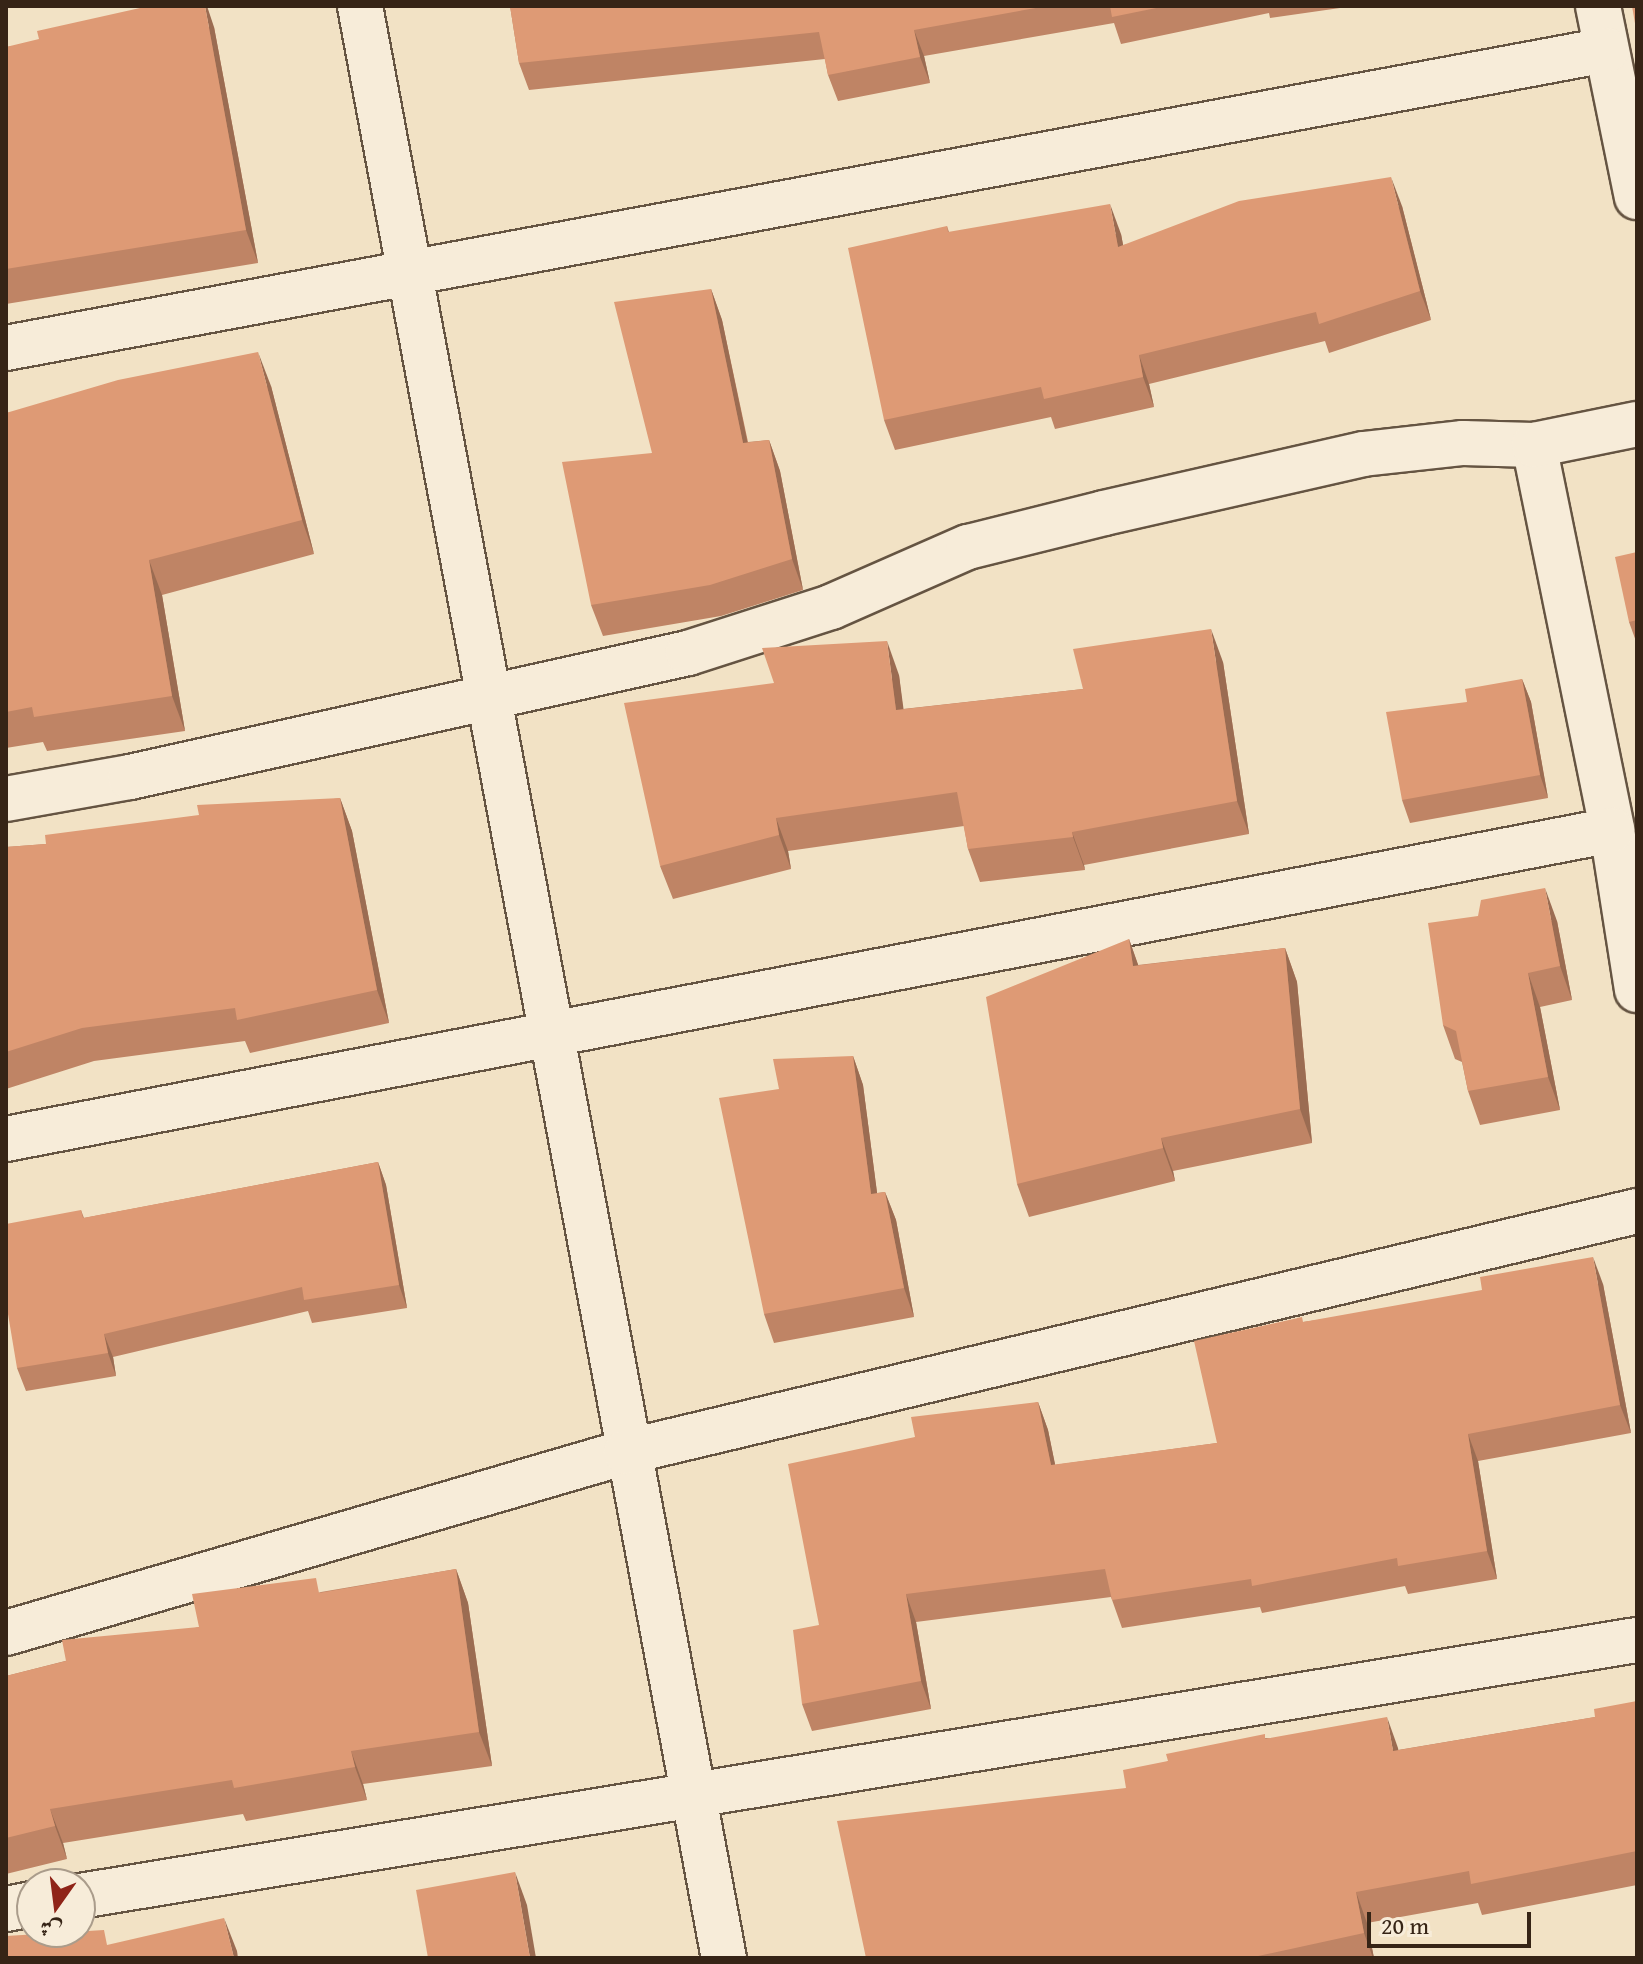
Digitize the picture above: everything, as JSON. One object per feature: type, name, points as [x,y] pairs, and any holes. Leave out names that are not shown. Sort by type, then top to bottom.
[{"type":"street","points":[[360,6],[491,696],[626,1452],[724,1958]]},
{"type":"street","points":[[1598,6],[1637,197]]},
{"type":"street","points":[[6,348],[1606,50]]},
{"type":"street","points":[[6,799],[130,777],[688,653],[831,607],[968,547],[1104,513],[1363,454],[1463,443],[1534,445],[1637,424]]},
{"type":"street","points":[[1534,445],[1612,830],[1637,990]]},
{"type":"street","points":[[6,1139],[551,1031],[1612,830]]},
{"type":"street","points":[[6,1633],[626,1452],[1637,1211]]},
{"type":"street","points":[[96,1893],[693,1791],[1637,1640]]},
{"type":"building","points":[[149,6],[205,6],[246,230],[6,269],[6,47],[39,39],[37,31]]},
{"type":"building","points":[[510,6],[1047,6],[914,30],[920,57],[828,75],[819,32],[519,63]]},
{"type":"building","points":[[1110,6],[1166,6],[1112,17]]},
{"type":"building","points":[[1632,6],[1637,6],[1637,35]]},
{"type":"building","points":[[1391,177],[1420,291],[1319,324],[1316,312],[1139,355],[1143,377],[1044,399],[1041,387],[884,420],[848,248],[947,226],[948,232],[1110,204],[1118,247],[1239,201]]},
{"type":"building","points":[[711,289],[743,443],[769,440],[792,559],[710,585],[591,605],[562,462],[652,453],[614,302]]},
{"type":"building","points":[[258,352],[302,520],[149,560],[172,696],[34,717],[32,707],[6,712],[6,413],[118,380]]},
{"type":"building","points":[[1637,552],[1637,620],[1629,622],[1615,557]]},
{"type":"building","points":[[1211,629],[1237,801],[1072,832],[1073,837],[968,849],[957,792],[776,818],[779,835],[660,866],[624,703],[774,683],[762,648],[887,641],[896,710],[1083,689],[1073,649]]},
{"type":"building","points":[[1522,679],[1540,775],[1402,800],[1386,712],[1467,702],[1465,689]]},
{"type":"building","points":[[340,798],[377,990],[237,1020],[235,1008],[82,1028],[6,1052],[6,847],[46,844],[45,835],[199,815],[197,805]]},
{"type":"building","points":[[1545,888],[1560,966],[1528,973],[1548,1077],[1468,1091],[1456,1031],[1443,1025],[1428,923],[1478,916],[1481,900]]},
{"type":"building","points":[[1129,939],[1133,966],[1285,948],[1300,1109],[1161,1138],[1163,1148],[1017,1184],[986,997]]},
{"type":"building","points":[[853,1056],[871,1194],[885,1192],[904,1288],[764,1314],[719,1098],[779,1089],[773,1059]]},
{"type":"building","points":[[378,1162],[399,1285],[304,1300],[302,1287],[104,1334],[108,1353],[17,1368],[6,1302],[6,1224],[81,1210],[83,1218]]},
{"type":"building","points":[[1593,1257],[1620,1405],[1468,1434],[1487,1551],[1398,1566],[1397,1558],[1252,1586],[1251,1579],[1112,1600],[1105,1569],[906,1594],[921,1681],[802,1704],[793,1630],[819,1625],[788,1464],[915,1437],[911,1417],[1038,1402],[1051,1465],[1217,1443],[1194,1341],[1302,1317],[1303,1322],[1482,1290],[1480,1277]]},
{"type":"building","points":[[456,1569],[479,1732],[351,1751],[355,1767],[234,1788],[232,1780],[50,1809],[55,1826],[6,1838],[6,1676],[66,1661],[62,1640],[199,1627],[192,1594],[316,1578],[319,1593]]},
{"type":"building","points":[[1637,1701],[1637,1851],[1471,1884],[1469,1871],[1356,1892],[1364,1933],[1249,1958],[866,1958],[837,1821],[1126,1788],[1123,1770],[1168,1761],[1166,1754],[1265,1734],[1265,1739],[1387,1717],[1393,1751],[1595,1717],[1594,1709]]},
{"type":"building","points":[[515,1872],[530,1958],[428,1958],[416,1890]]},
{"type":"building","points":[[224,1918],[234,1958],[6,1958],[6,1936],[16,1935],[16,1948],[96,1948],[96,1930],[104,1930],[107,1945]]}]
